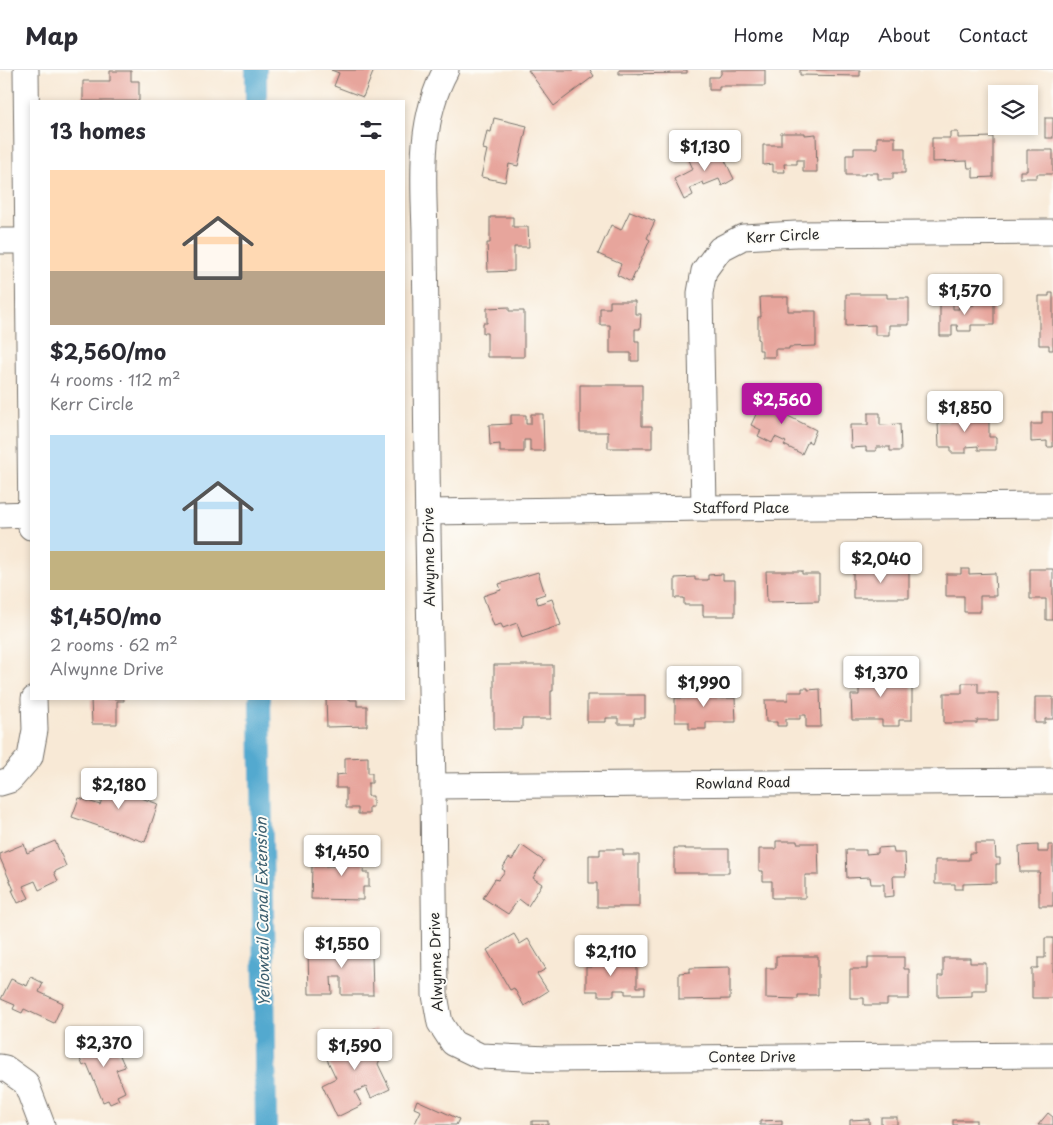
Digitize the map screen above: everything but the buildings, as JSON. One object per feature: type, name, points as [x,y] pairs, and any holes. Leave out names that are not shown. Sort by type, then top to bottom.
[{"type":"street","points":[[26,70],[30,423]]},
{"type":"street","name":"Alwynne Drive","points":[[446,70],[432,103],[426,127],[423,164],[435,996],[440,1023],[453,1044]]},
{"type":"street","name":"Kerr Circle","points":[[704,508],[700,293],[704,271],[720,249],[743,237],[796,234],[1053,232]]},
{"type":"street","points":[[0,241],[28,241]]},
{"type":"street","name":"Stafford Place","points":[[428,512],[1053,505]]},
{"type":"street","points":[[0,515],[30,514]]},
{"type":"street","points":[[5,782],[30,757],[35,730],[34,700]]},
{"type":"street","name":"Rowland Road","points":[[433,786],[1053,781]]},
{"type":"street","name":"Contee Drive","points":[[453,1044],[480,1056],[548,1059],[1053,1055]]},
{"type":"street","points":[[0,1067],[5,1068],[26,1083],[42,1125]]},
{"type":"waterway","name":"Yellowtail Canal Extension","points":[[256,70],[256,100]]},
{"type":"waterway","name":"Yellowtail Canal Extension","points":[[260,700],[266,1125]]}]
